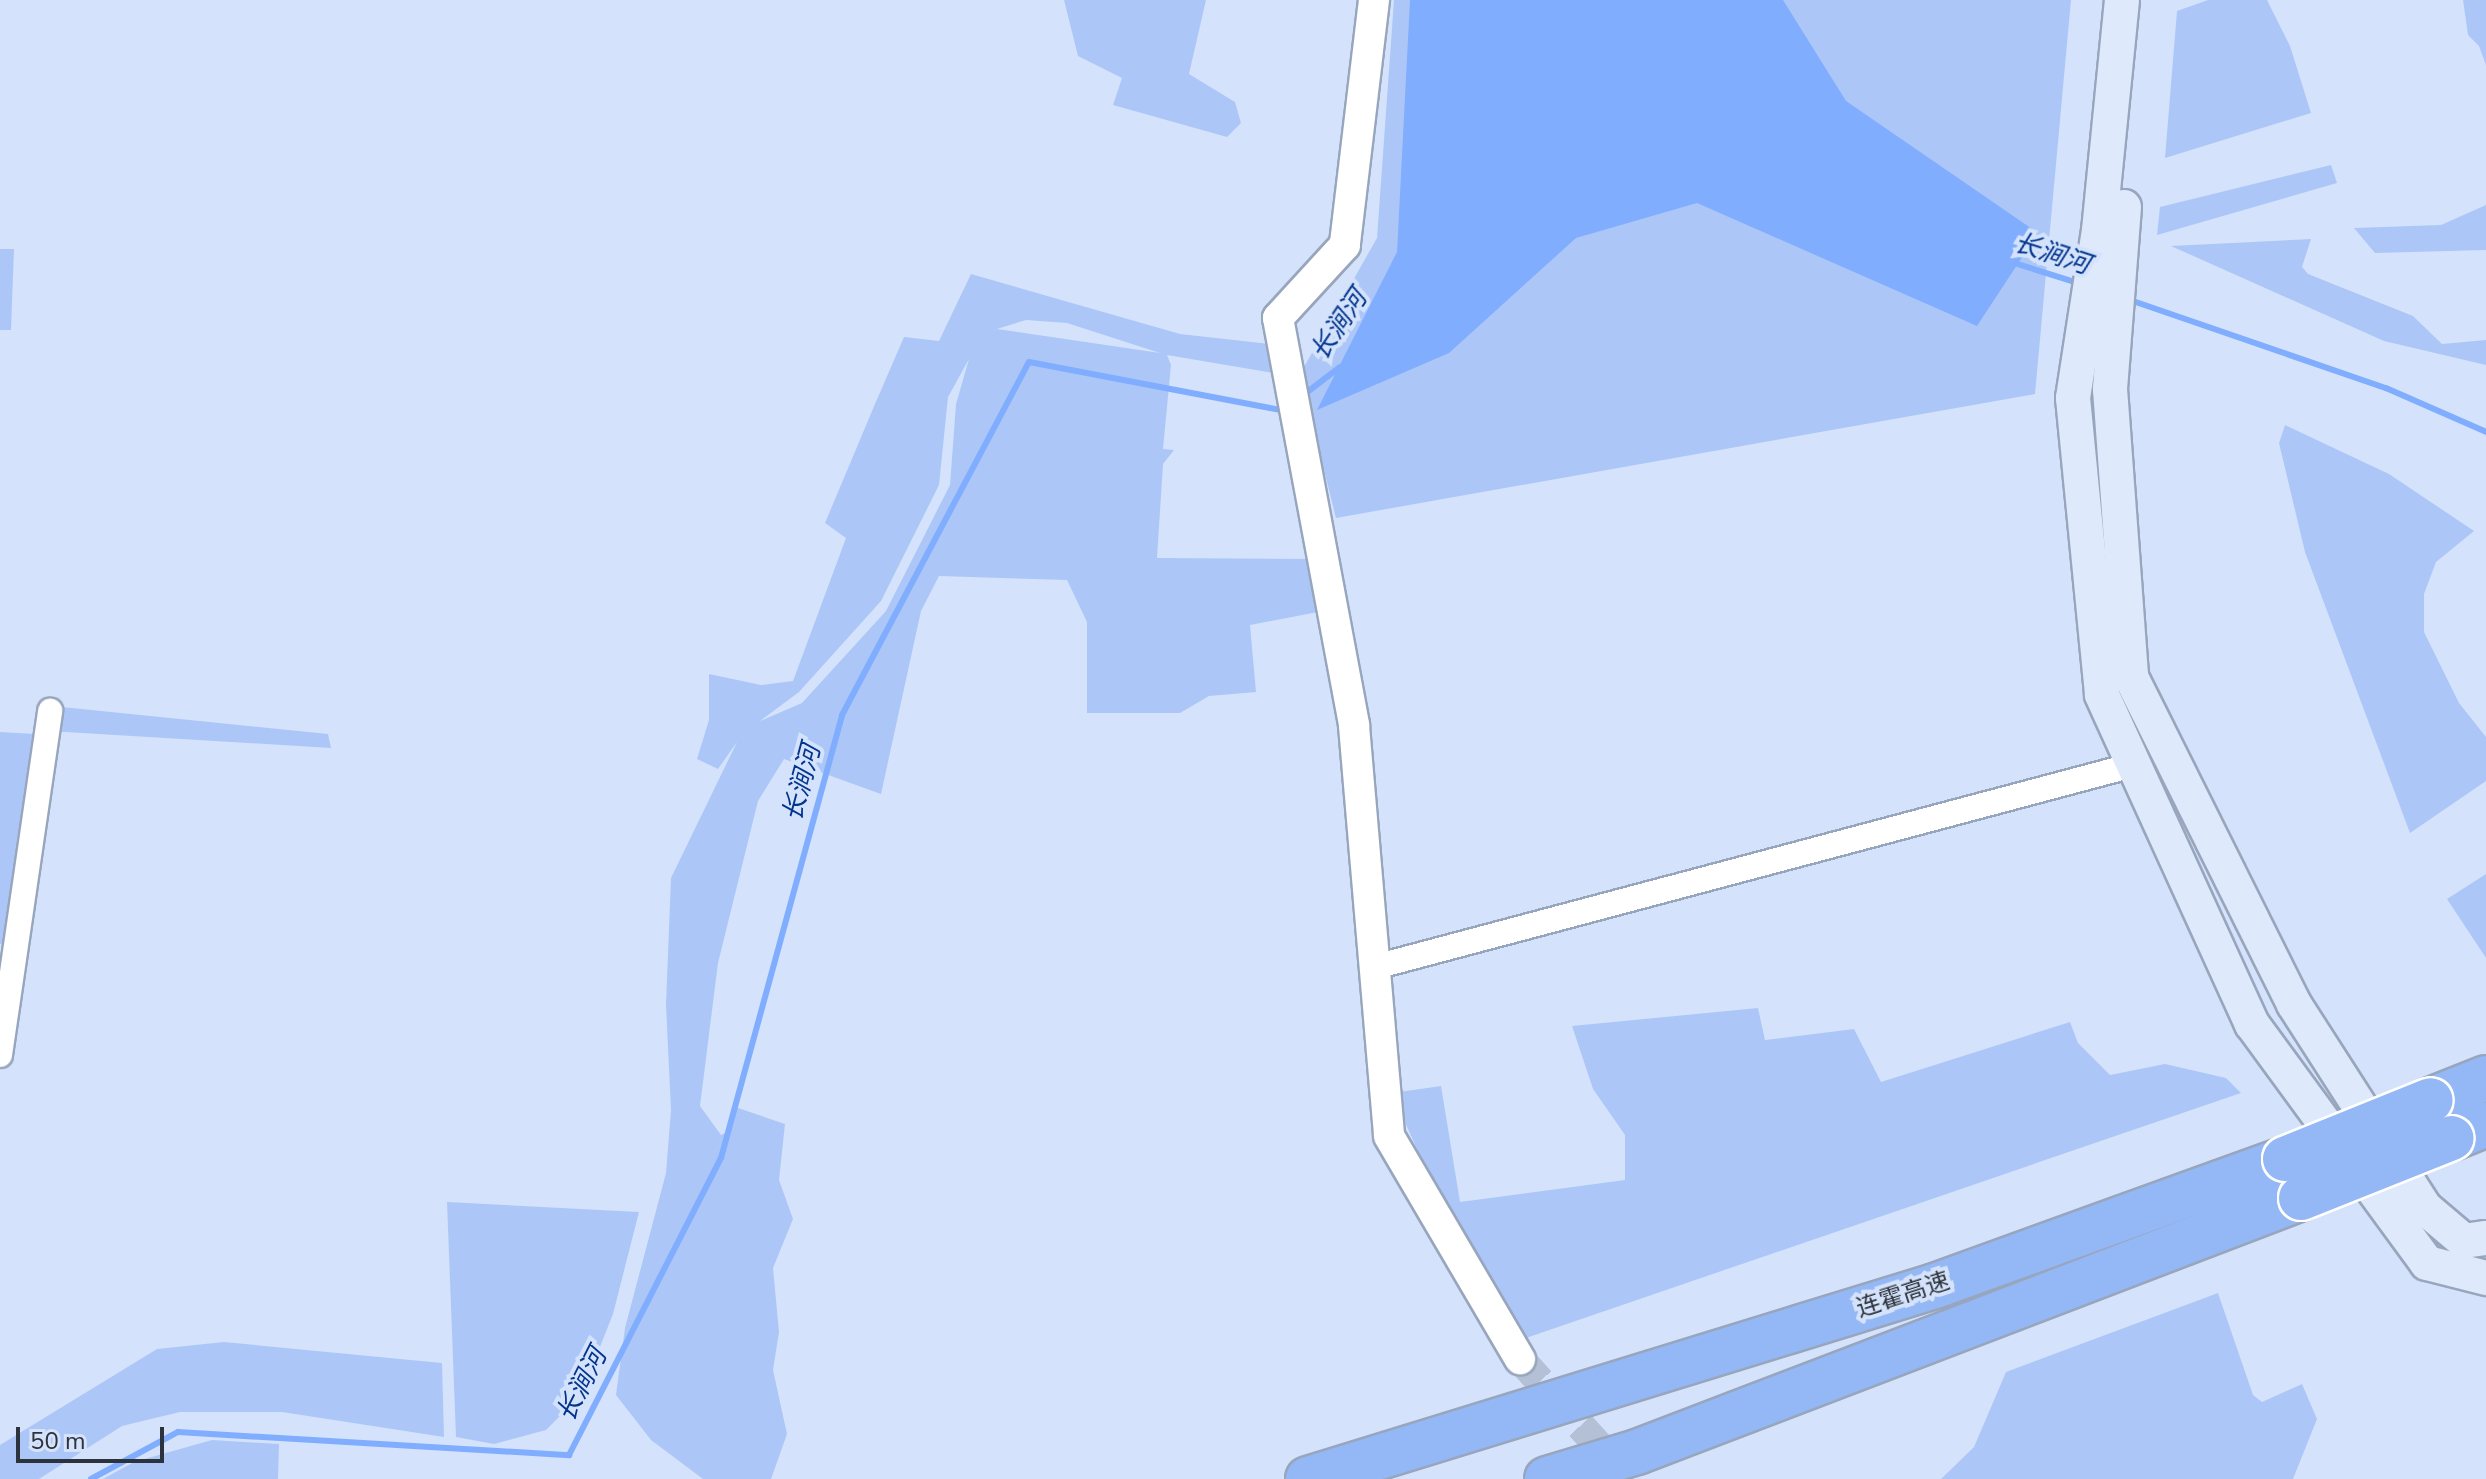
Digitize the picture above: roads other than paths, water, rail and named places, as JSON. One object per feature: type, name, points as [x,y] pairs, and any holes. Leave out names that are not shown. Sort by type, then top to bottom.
[{"type":"highway","name":"连霍高速","points":[[1547,1479],[1637,1452],[2293,1178],[2431,1100],[2486,1078]]},
{"type":"highway","name":"连霍高速","points":[[1308,1479],[2293,1178],[2469,1131]]},
{"type":"main road","points":[[2122,0],[2110,234],[2110,389],[2131,677],[2294,1004],[2425,1208],[2464,1241],[2486,1238]]},
{"type":"main road","points":[[2145,0],[2110,234],[2073,398],[2102,695],[2252,1024],[2427,1263],[2486,1278]]},
{"type":"street","points":[[1374,0],[1345,245],[1278,318],[1354,726],[1389,1136],[1520,1359]]},
{"type":"street","points":[[0,1055],[50,711]]},
{"type":"street","points":[[1375,967],[2133,765]]},
{"type":"water","points":[[1410,0],[1783,0],[1846,101],[2038,233],[1977,326],[1697,203],[1576,238],[1449,353],[1317,410],[1397,252]]},
{"type":"waterway","name":"长涧河","points":[[2011,262],[2081,284]]},
{"type":"waterway","name":"长涧河","points":[[2130,300],[2386,388],[2486,432]]},
{"type":"waterway","name":"长涧河","points":[[91,1479],[178,1432],[569,1455],[721,1158],[842,715],[1029,362],[1280,410],[1286,406]]},
{"type":"waterway","name":"长涧河","points":[[1302,396],[1340,367]]},
{"type":"tunnel","points":[[1520,1359],[1629,1479]]}]
